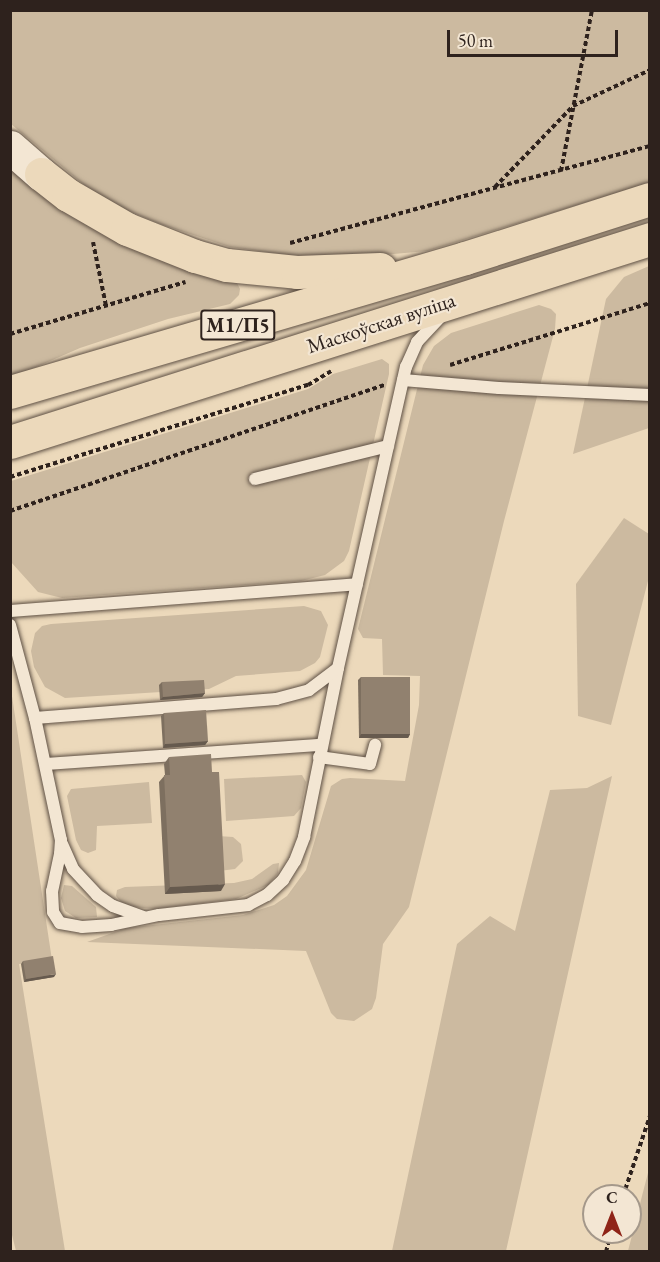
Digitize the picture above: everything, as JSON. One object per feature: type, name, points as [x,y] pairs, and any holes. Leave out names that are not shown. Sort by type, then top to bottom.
[{"type":"highway","points":[[41,174],[68,195],[127,229],[163,245],[227,265],[297,272],[337,272],[465,258]]},
{"type":"highway","name":"Маскоўская вуліца","points":[[10,392],[465,258],[650,199]]},
{"type":"highway","name":"Маскоўская вуліца","points":[[10,442],[650,239]]},
{"type":"main road","points":[[10,147],[41,174]]},
{"type":"lane","points":[[61,840],[52,891],[53,912],[60,923],[93,927],[144,917],[248,905],[267,895],[283,880],[295,861],[304,837],[338,668],[403,380],[411,355],[425,330],[445,312],[471,294]]},
{"type":"lane","points":[[403,380],[499,388],[650,395]]},
{"type":"lane","points":[[255,479],[388,446]]},
{"type":"lane","points":[[10,611],[357,584]]},
{"type":"lane","points":[[10,625],[35,718],[66,856],[84,884],[113,906],[144,917]]},
{"type":"lane","points":[[35,718],[276,699],[309,690],[338,668]]},
{"type":"lane","points":[[46,764],[320,751],[370,764],[375,745]]},
{"type":"path","points":[[561,171],[592,10]]},
{"type":"path","points":[[494,189],[573,106],[650,70]]},
{"type":"path","points":[[285,244],[650,146]]},
{"type":"path","points":[[91,233],[106,306]]},
{"type":"path","points":[[10,334],[196,279],[227,265]]},
{"type":"path","points":[[447,366],[650,303]]},
{"type":"path","points":[[10,477],[308,385],[338,367]]},
{"type":"path","points":[[10,511],[372,388],[403,380]]},
{"type":"path","points":[[626,1184],[650,1116]]},
{"type":"shaded area","points":[[10,11],[649,11],[649,183],[427,251],[349,258],[309,258],[230,247],[126,210],[89,189],[11,124]]},
{"type":"shaded area","points":[[11,165],[235,279],[240,289],[239,295],[230,304],[168,319],[80,348],[11,378]]},
{"type":"shaded area","points":[[649,266],[649,428],[573,454],[606,299],[624,277]]},
{"type":"shaded area","points":[[539,305],[551,309],[556,314],[555,329],[504,521],[409,907],[383,944],[376,998],[372,1009],[354,1021],[337,1019],[331,1013],[306,951],[87,942],[126,928],[243,915],[274,905],[287,896],[306,870],[331,786],[342,779],[350,778],[405,781],[419,705],[420,676],[383,675],[382,639],[363,638],[358,629],[423,365],[434,346],[451,333]]},
{"type":"shaded area","points":[[382,359],[389,364],[389,374],[349,551],[344,561],[325,575],[301,581],[62,598],[38,592],[11,562],[11,481],[308,389],[333,374]]},
{"type":"shaded area","points":[[624,518],[649,534],[649,577],[611,725],[578,716],[576,584]]},
{"type":"shaded area","points":[[304,606],[321,611],[328,625],[320,657],[315,663],[300,671],[236,676],[209,689],[65,698],[45,687],[34,667],[31,651],[35,633],[42,626]]},
{"type":"shaded area","points":[[10,683],[52,960],[19,964],[65,1251],[16,1251],[11,1231]]},
{"type":"shaded area","points":[[302,775],[306,782],[301,808],[294,816],[226,821],[224,779]]},
{"type":"shaded area","points":[[612,776],[506,1251],[392,1251],[457,944],[490,916],[515,931],[550,790],[587,788]]},
{"type":"shaded area","points":[[149,782],[152,823],[97,826],[96,850],[88,853],[81,850],[76,840],[67,796],[71,789]]},
{"type":"shaded area","points":[[218,836],[233,837],[241,844],[243,861],[235,869],[219,871]]},
{"type":"shaded area","points":[[279,863],[278,873],[268,885],[236,899],[155,909],[133,907],[121,902],[116,896],[117,890],[125,887],[234,883],[252,879],[273,864]]},
{"type":"shaded area","points":[[64,885],[72,886],[96,907],[97,917],[76,918],[65,911],[61,898]]},
{"type":"shaded area","points":[[649,1169],[649,1251],[628,1251],[630,1244],[642,1244],[642,1196]]},
{"type":"building","points":[[361,677],[410,677],[410,734],[361,734]]},
{"type":"building","points":[[204,680],[205,693],[163,697],[162,682]]},
{"type":"building","points":[[206,710],[208,741],[165,744],[164,713]]},
{"type":"building","points":[[211,754],[212,772],[219,772],[225,884],[170,887],[164,775],[170,775],[169,757]]},
{"type":"building","points":[[53,956],[56,974],[26,979],[23,961]]}]
